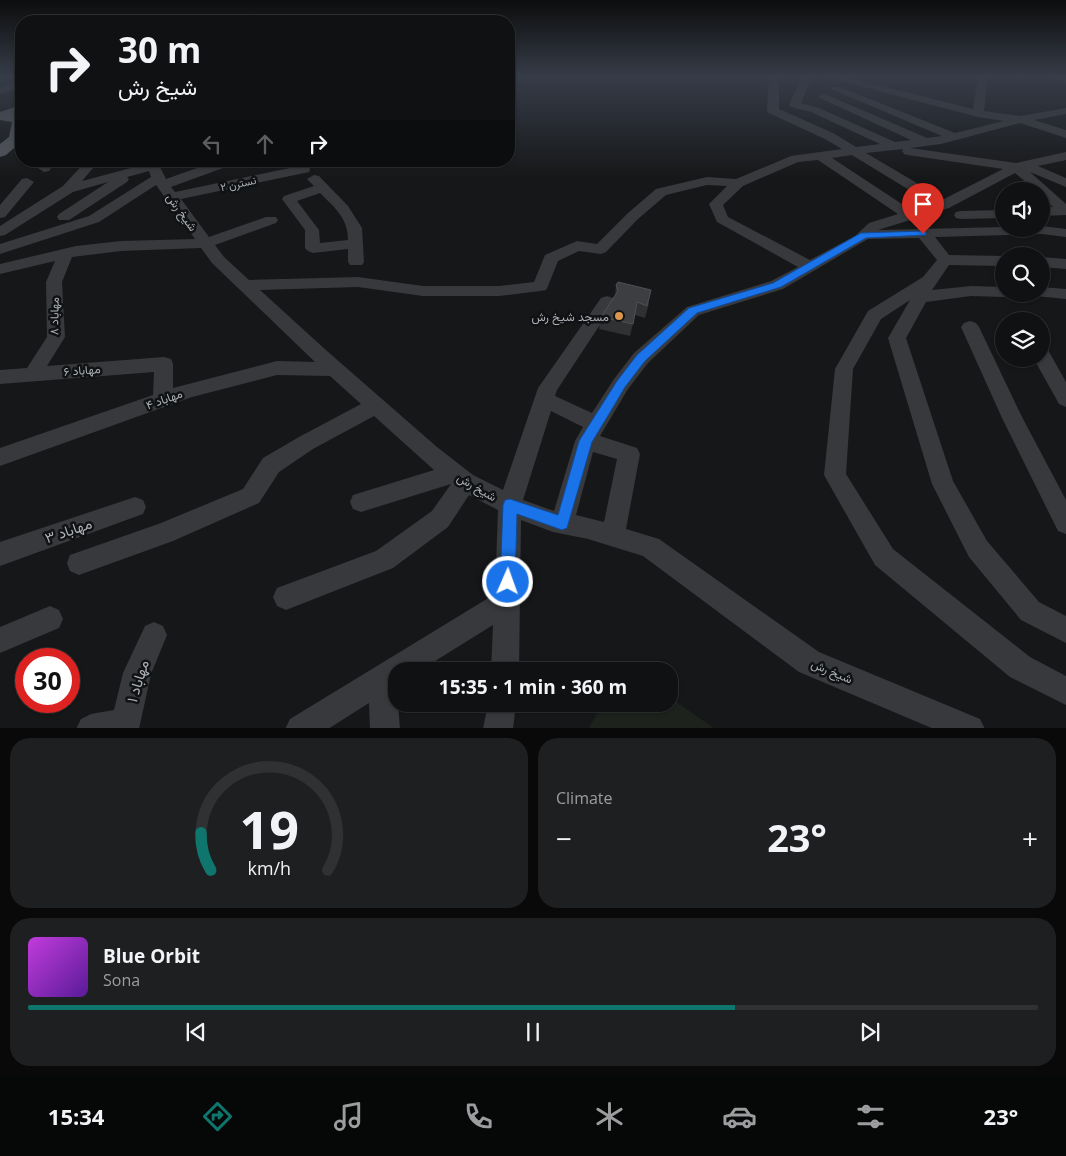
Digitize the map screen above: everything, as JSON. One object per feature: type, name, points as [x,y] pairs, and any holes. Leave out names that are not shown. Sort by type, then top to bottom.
[{"type":"main road","points":[[3,147],[12,113]]},
{"type":"street","points":[[773,110],[829,136],[851,151],[944,205]]},
{"type":"street","points":[[815,110],[892,145]]},
{"type":"street","points":[[851,110],[926,142]]},
{"type":"street","points":[[893,110],[954,137]]},
{"type":"street","points":[[960,110],[1020,119],[1066,134]]},
{"type":"street","points":[[978,110],[978,114]]},
{"type":"street","points":[[810,267],[722,219],[716,204],[738,183],[795,159],[874,147],[926,142],[954,137],[1020,119],[1066,111]]},
{"type":"street","points":[[874,147],[1020,166],[1066,183]]},
{"type":"street","points":[[819,155],[909,215]]},
{"type":"street","points":[[562,523],[591,432],[621,384],[641,358],[693,311],[777,285],[864,235],[874,226],[944,205],[1020,166],[1066,156]]},
{"type":"street","points":[[1046,160],[1066,166]]},
{"type":"street","points":[[1020,166],[1066,211]]},
{"type":"street","points":[[0,232],[68,189],[88,167]]},
{"type":"street","points":[[68,189],[200,167]]},
{"type":"street","name":"نسترن ۲","points":[[155,176],[274,167]]},
{"type":"street","points":[[303,167],[344,209],[355,228],[356,262]]},
{"type":"street","points":[[64,217],[155,176]]},
{"type":"street","points":[[0,249],[94,219],[155,176]]},
{"type":"street","name":"شیخ رش","points":[[155,176],[218,260],[334,369],[459,478],[510,505],[562,523],[650,547],[809,662],[970,728]]},
{"type":"street","points":[[245,285],[358,282],[424,291],[461,292],[499,292],[540,286],[551,258],[577,246],[601,249],[633,216],[661,192],[706,181],[738,183]]},
{"type":"street","points":[[0,214],[27,182]]},
{"type":"street","points":[[322,188],[289,199],[312,230],[313,248],[356,244]]},
{"type":"street","points":[[1050,212],[1066,211]]},
{"type":"street","points":[[961,215],[995,214]]},
{"type":"street","points":[[0,269],[66,253],[121,246],[205,243],[271,220]]},
{"type":"street","points":[[864,235],[1042,230],[1066,233]]},
{"type":"street","points":[[923,234],[945,260],[995,260]]},
{"type":"street","name":"مهاباد ۸","points":[[34,374],[56,337],[54,282],[66,253]]},
{"type":"street","points":[[945,260],[925,289],[897,338],[943,484],[978,549],[1030,610],[1066,630]]},
{"type":"street","points":[[1050,263],[1066,264]]},
{"type":"street","points":[[995,292],[925,289],[874,315],[844,369],[835,475],[884,557],[1020,667],[1066,691]]},
{"type":"street","points":[[1050,293],[1066,294]]},
{"type":"street","points":[[505,662],[510,505],[548,388],[607,302]]},
{"type":"street","points":[[970,327],[1012,418],[1066,524]]},
{"type":"street","name":"مهاباد ۶","points":[[0,377],[164,364],[163,400]]},
{"type":"street","points":[[1048,367],[1066,398]]},
{"type":"street","name":"مهاباد ۴","points":[[0,457],[189,390],[277,368],[334,369]]},
{"type":"street","points":[[544,399],[591,432],[629,454],[613,536]]},
{"type":"street","points":[[79,563],[165,533],[251,496],[271,465],[306,443],[376,406]]},
{"type":"street","points":[[361,502],[459,478]]},
{"type":"street","points":[[286,597],[384,560],[440,519],[459,478]]},
{"type":"street","name":"مهاباد ۳","points":[[0,554],[135,507]]},
{"type":"street","points":[[300,728],[507,601]]},
{"type":"street","points":[[0,640],[50,619]]},
{"type":"street","name":"مهاباد ۱","points":[[125,725],[137,672],[154,635]]},
{"type":"street","points":[[382,678],[385,728]]},
{"type":"street","points":[[498,728],[501,712]]},
{"type":"street","points":[[91,728],[125,725]]},
{"type":"shaded area","points":[[678,703],[714,728],[589,728],[598,712],[678,712]]},
{"type":"building","points":[[618,282],[651,290],[647,306],[637,302],[633,324],[601,317],[618,291],[616,285]]},
{"type":"place","name":"مسجد شیخ رش","points":[[619,316]]},
{"type":"route","points":[[508,582],[510,505],[552,522],[562,523],[586,441],[604,411],[621,384],[641,358],[693,311],[777,285],[864,235],[923,234]]}]
